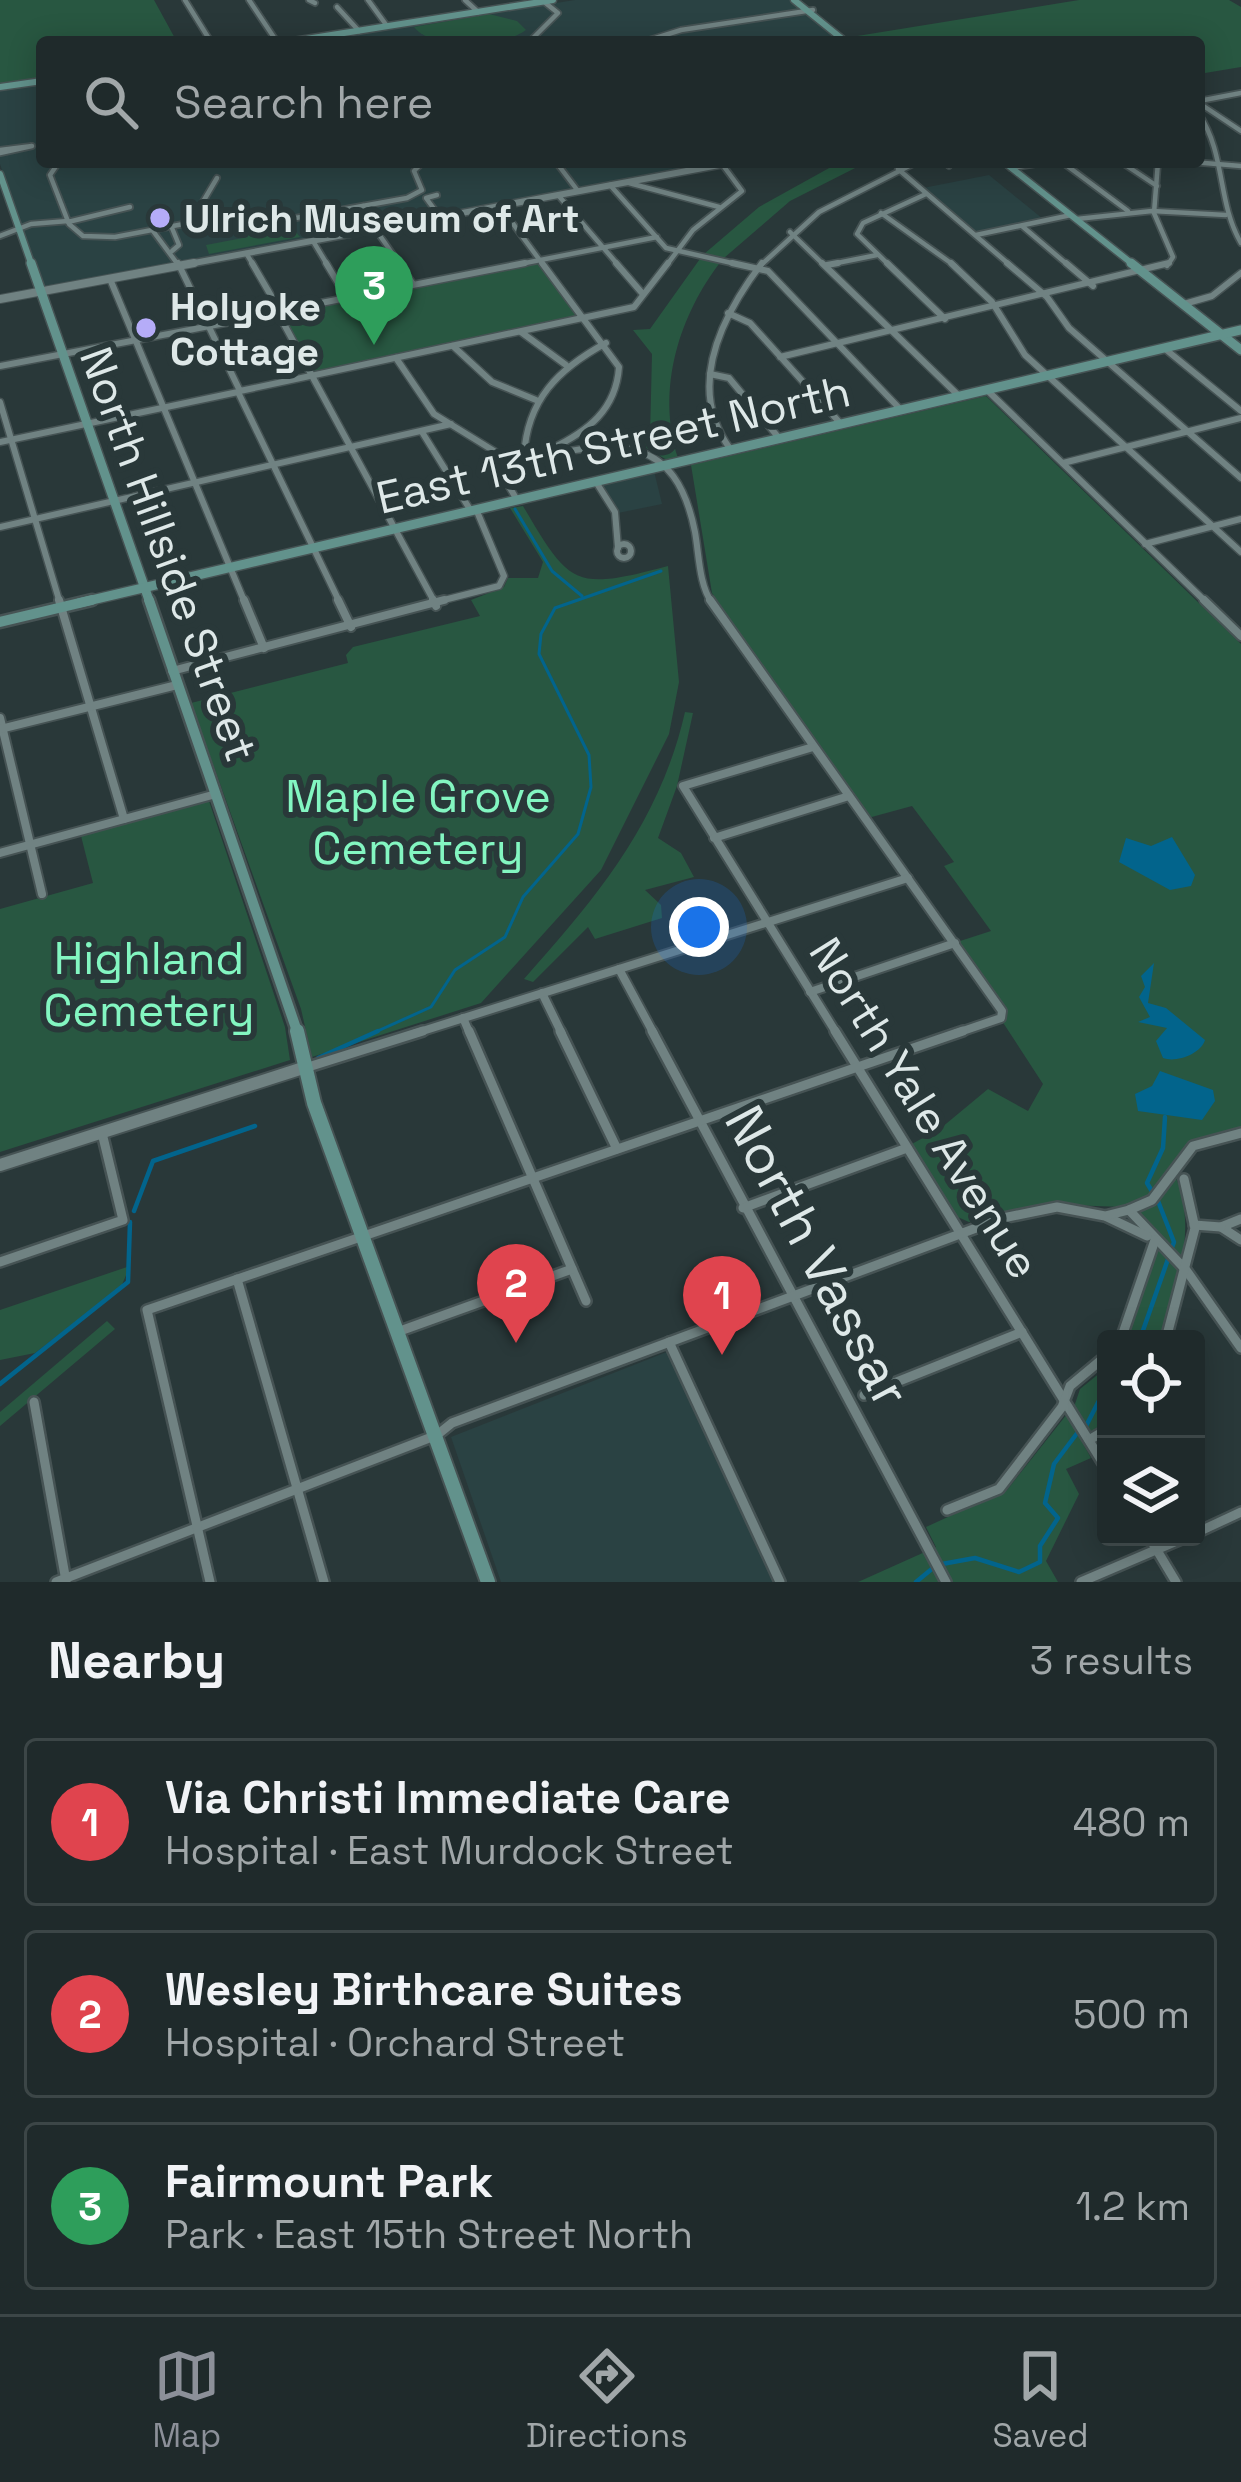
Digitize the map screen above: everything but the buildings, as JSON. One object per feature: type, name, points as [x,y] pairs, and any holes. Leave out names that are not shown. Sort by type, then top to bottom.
[{"type":"main road","points":[[326,36],[554,0]]},
{"type":"main road","points":[[798,0],[842,36]]},
{"type":"main road","points":[[0,87],[36,82]]},
{"type":"main road","points":[[1011,168],[1241,349]]},
{"type":"main road","name":"North Hillside Street","points":[[0,174],[295,1017],[303,1068],[488,1582]]},
{"type":"main road","name":"North Hillside Street","points":[[0,209],[16,229]]},
{"type":"main road","points":[[1241,332],[1241,349]]},
{"type":"main road","name":"East 13th Street North","points":[[0,622],[1241,332]]},
{"type":"street","points":[[185,0],[207,36]]},
{"type":"street","points":[[252,0],[273,36]]},
{"type":"street","points":[[368,0],[387,26]]},
{"type":"street","points":[[465,0],[478,12]]},
{"type":"street","points":[[536,36],[552,21],[542,1]]},
{"type":"street","points":[[337,7],[359,31]]},
{"type":"street","points":[[662,36],[810,10]]},
{"type":"street","points":[[681,36],[810,10]]},
{"type":"street","points":[[1205,101],[1241,93]]},
{"type":"street","points":[[1205,106],[1241,131]]},
{"type":"street","points":[[1205,126],[1226,166],[1226,214],[1241,243]]},
{"type":"street","points":[[0,152],[36,146]]},
{"type":"street","points":[[1205,164],[1241,166]]},
{"type":"street","points":[[55,168],[50,175],[68,222],[74,231],[98,238],[234,215],[290,219],[361,206],[420,193],[423,186],[413,171],[416,168]]},
{"type":"street","points":[[561,168],[578,191]]},
{"type":"street","points":[[0,299],[701,168]]},
{"type":"street","points":[[0,442],[633,308],[676,250],[743,188],[726,168]]},
{"type":"street","points":[[731,450],[710,419],[710,374],[728,313],[758,265],[790,232],[833,201],[902,168]]},
{"type":"street","points":[[1070,168],[1129,212]]},
{"type":"street","points":[[1130,168],[1157,186]]},
{"type":"street","points":[[780,357],[1166,267],[1173,256],[1155,211],[1158,168]]},
{"type":"street","points":[[898,170],[1047,297],[1069,328],[1241,478]]},
{"type":"street","points":[[204,222],[202,202],[217,178]]},
{"type":"street","points":[[627,182],[720,207]]},
{"type":"street","points":[[610,185],[657,237],[676,250],[758,265],[901,410]]},
{"type":"street","points":[[927,194],[856,229],[946,320]]},
{"type":"street","points":[[437,195],[426,198],[440,217]]},
{"type":"street","points":[[558,195],[643,293]]},
{"type":"street","points":[[361,206],[413,284]]},
{"type":"street","points":[[500,206],[606,343],[619,367],[614,400],[589,428],[539,454]]},
{"type":"street","points":[[0,236],[130,207]]},
{"type":"street","points":[[975,235],[1129,212],[1226,214]]},
{"type":"street","points":[[881,213],[904,225],[998,308],[1011,341],[1241,552]]},
{"type":"street","points":[[1022,226],[1094,286]]},
{"type":"street","points":[[172,228],[179,245],[172,251]]},
{"type":"street","points":[[153,231],[160,247],[172,251],[351,627]]},
{"type":"street","points":[[790,232],[959,397]]},
{"type":"street","points":[[0,366],[657,237]]},
{"type":"street","points":[[314,241],[347,298]]},
{"type":"street","points":[[246,254],[436,606]]},
{"type":"street","points":[[826,265],[877,255]]},
{"type":"street","points":[[1184,304],[1235,286],[1241,273]]},
{"type":"street","points":[[110,279],[264,648]]},
{"type":"street","points":[[728,313],[746,320],[841,424]]},
{"type":"street","points":[[520,332],[566,365]]},
{"type":"street","points":[[524,456],[536,400],[566,365],[606,343]]},
{"type":"street","points":[[454,346],[492,382],[536,400]]},
{"type":"street","points":[[1164,348],[1241,414]]},
{"type":"street","points":[[396,358],[434,414],[507,461]]},
{"type":"street","points":[[710,374],[729,378],[779,439]]},
{"type":"street","points":[[987,390],[1241,636]]},
{"type":"street","points":[[0,402],[124,819]]},
{"type":"street","points":[[1062,463],[1241,414]]},
{"type":"street","points":[[0,527],[452,424]]},
{"type":"street","points":[[172,671],[482,594],[502,581],[473,510],[422,432]]},
{"type":"street","points":[[210,1582],[147,1310],[1001,1018],[1002,1011],[707,596],[688,497],[665,465],[637,445],[507,461]]},
{"type":"street","points":[[507,461],[507,483],[517,500]]},
{"type":"street","points":[[596,482],[615,512],[618,548]]},
{"type":"street","points":[[1145,544],[1241,518]]},
{"type":"street","points":[[42,895],[1,725],[177,685]]},
{"type":"street","name":"North Yale Avenue","points":[[813,747],[682,786],[1097,1453]]},
{"type":"street","points":[[0,853],[216,794]]},
{"type":"street","points":[[714,838],[849,796]]},
{"type":"street","points":[[0,1165],[908,878]]},
{"type":"street","points":[[810,992],[955,944]]},
{"type":"street","name":"North Vassar","points":[[619,969],[946,1582]]},
{"type":"street","points":[[542,993],[617,1149]]},
{"type":"street","points":[[463,1018],[586,1300]]},
{"type":"street","points":[[0,1262],[123,1220],[101,1132]]},
{"type":"street","points":[[1105,1216],[1152,1200],[1193,1146],[1241,1133]]},
{"type":"street","points":[[743,1208],[907,1148]]},
{"type":"street","points":[[1169,1330],[1194,1225],[1184,1179]]},
{"type":"street","points":[[34,1402],[62,1581],[437,1435],[452,1423],[1038,1209],[1080,1208],[1161,1246]]},
{"type":"street","points":[[1129,1210],[1186,1270],[1241,1348]]},
{"type":"street","points":[[1194,1225],[1220,1227],[1241,1219]]},
{"type":"street","points":[[1220,1227],[1241,1240]]},
{"type":"street","points":[[1124,1330],[1161,1246]]},
{"type":"street","points":[[400,1331],[572,1269]]},
{"type":"street","points":[[237,1279],[324,1582]]},
{"type":"street","points":[[864,1395],[1022,1332]]},
{"type":"street","points":[[669,1342],[780,1582]]},
{"type":"street","points":[[947,1510],[999,1489],[1064,1399],[1097,1365]]},
{"type":"street","points":[[1089,1439],[1097,1435]]},
{"type":"street","points":[[1205,1528],[1241,1512]]},
{"type":"street","points":[[1155,1546],[1176,1582]]},
{"type":"street","points":[[1081,1582],[1166,1546]]},
{"type":"shaded area","points":[[575,0],[790,0],[836,36],[344,36]]},
{"type":"shaded area","points":[[36,84],[36,168],[688,168],[43,288],[0,164],[0,90]]},
{"type":"shaded area","points":[[989,175],[1043,219],[975,233],[923,188]]},
{"type":"shaded area","points":[[654,471],[662,504],[618,513],[602,484]]},
{"type":"shaded area","points":[[677,1348],[786,1582],[501,1582],[451,1437]]},
{"type":"green space","points":[[0,0],[154,0],[174,36],[36,36],[36,80],[0,85]]},
{"type":"green space","points":[[1079,0],[1229,0],[1241,7],[1241,67],[1205,73],[1205,36],[857,36]]},
{"type":"green space","points":[[489,14],[517,21],[526,30],[515,36],[426,36],[414,27]]},
{"type":"green space","points":[[829,168],[855,168],[790,201],[724,258],[704,254],[759,207]]},
{"type":"green space","points":[[262,222],[292,227],[300,237],[209,254],[206,245],[248,237],[243,227]]},
{"type":"green space","points":[[702,256],[722,260],[694,304],[676,354],[670,406],[678,458],[667,460],[639,444],[650,437],[652,354],[633,330],[650,329]]},
{"type":"green space","points":[[539,261],[583,317],[315,374],[281,312]]},
{"type":"green space","points":[[986,396],[1241,644],[1241,1127],[1194,1141],[1148,1195],[1124,1207],[1039,1204],[969,1222],[953,1215],[910,1145],[941,1128],[988,1089],[1028,1111],[1043,1084],[1002,1021],[1004,1009],[957,942],[991,931],[944,866],[954,862],[912,806],[868,818],[712,593],[691,465]]},
{"type":"green space","name":"Maple Grove Cemetery","points":[[523,506],[552,553],[578,575],[612,578],[668,566],[679,682],[669,734],[601,870],[481,1003],[312,1057],[301,1009],[191,703],[348,663],[346,655],[353,647],[480,616],[471,600],[504,587],[508,578],[538,578],[543,562],[510,508]]},
{"type":"green space","points":[[685,712],[693,713],[677,786],[658,838],[681,853],[694,877],[645,890],[661,905],[662,918],[595,939],[588,927],[533,982],[524,979],[600,887],[642,823],[660,789]]},
{"type":"green space","name":"Highland Cemetery","points":[[209,801],[285,1027],[290,1060],[0,1152],[0,909],[93,883],[81,836]]},
{"type":"green space","points":[[1176,1178],[1185,1239],[1162,1330],[1130,1330],[1160,1239],[1140,1213]]},
{"type":"green space","points":[[130,1266],[121,1287],[35,1353],[0,1360],[0,1310]]},
{"type":"green space","points":[[107,1321],[115,1329],[0,1426],[0,1412]]},
{"type":"green space","points":[[1097,1375],[1097,1427],[1081,1440],[1091,1458],[1066,1469],[1079,1494],[1046,1561],[1058,1582],[858,1582],[936,1547],[926,1527],[1007,1490],[1075,1404],[1080,1389]]},
{"type":"water","points":[[1172,837],[1195,875],[1191,886],[1170,890],[1119,862],[1126,838],[1151,846]]},
{"type":"water","points":[[1154,963],[1148,1003],[1166,1008],[1205,1040],[1181,1058],[1163,1058],[1156,1041],[1167,1028],[1138,1022],[1150,1017],[1139,997],[1145,987],[1141,976]]},
{"type":"water","points":[[1160,1071],[1213,1090],[1215,1101],[1202,1120],[1138,1111],[1135,1094],[1152,1086]]},
{"type":"waterway","points":[[515,509],[552,571],[582,596]]},
{"type":"waterway","points":[[371,1034],[431,1007],[455,970],[505,937],[523,897],[578,834],[591,787],[589,755],[539,654],[541,634],[555,608],[661,571]]},
{"type":"waterway","points":[[318,1058],[378,1031]]},
{"type":"waterway","points":[[1153,1193],[1147,1183],[1163,1148],[1165,1117]]},
{"type":"waterway","points":[[134,1211],[153,1161],[255,1126]]},
{"type":"waterway","points":[[1143,1330],[1174,1242],[1158,1201]]},
{"type":"waterway","points":[[0,1384],[128,1282],[130,1222]]},
{"type":"waterway","points":[[1086,1426],[1097,1405]]},
{"type":"waterway","points":[[942,1564],[975,1558],[1019,1572],[1040,1562],[1040,1546],[1058,1518],[1045,1503],[1054,1464],[1078,1432]]},
{"type":"waterway","points":[[916,1582],[933,1568]]},
{"type":"place","name":"Ulrich Museum of Art","points":[[160,218]]},
{"type":"place","name":"Holyoke Cottage","points":[[146,328]]},
{"type":"place","name":"Fairmount Park","points":[[374,345]]},
{"type":"place","name":"Wesley Birthcare Suites","points":[[516,1343]]},
{"type":"place","name":"Via Christi Immediate Care","points":[[722,1355]]}]
